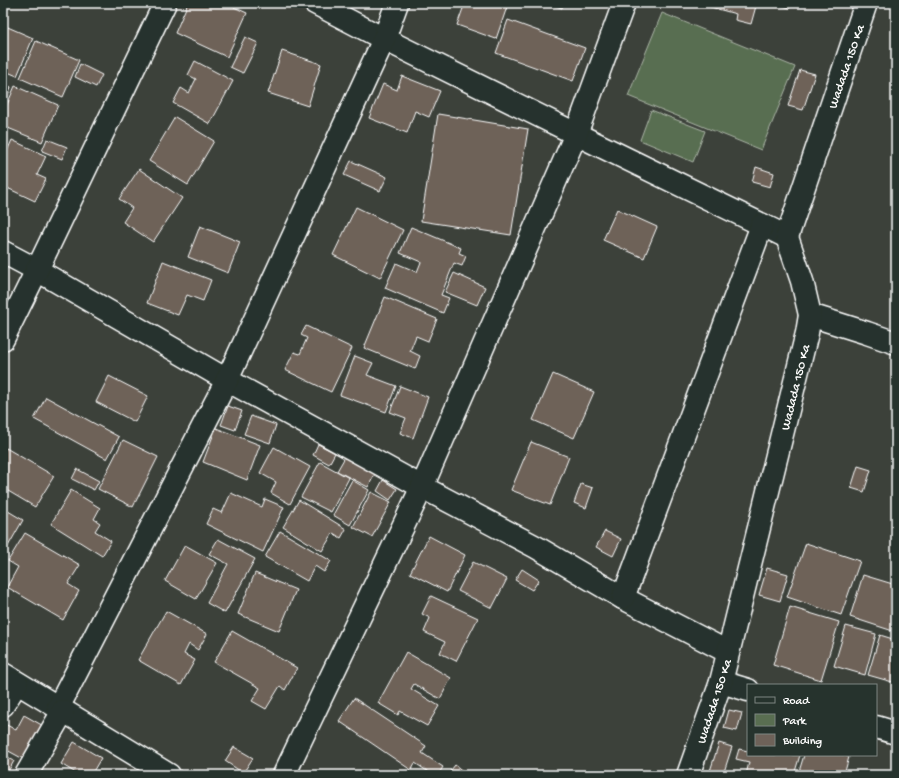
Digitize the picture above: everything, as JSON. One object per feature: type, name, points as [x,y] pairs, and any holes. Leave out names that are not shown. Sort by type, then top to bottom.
[{"type":"street","points":[[3,339],[165,3]]},
{"type":"street","points":[[314,3],[384,40],[787,237]]},
{"type":"street","points":[[26,775],[227,380],[384,40],[397,3]]},
{"type":"street","points":[[284,775],[422,487],[576,134],[624,3]]},
{"type":"street","name":"Wadada 150 Ka","points":[[688,775],[721,682],[806,340],[810,315],[802,281],[787,237],[866,3]]},
{"type":"street","points":[[623,598],[762,225]]},
{"type":"street","points":[[3,252],[37,270],[227,380],[422,487],[536,547],[623,598],[728,652]]},
{"type":"street","points":[[810,315],[896,343]]},
{"type":"street","points":[[3,705],[10,678],[169,775]]},
{"type":"street","points":[[721,682],[747,690]]},
{"type":"street","points":[[877,728],[896,733]]},
{"type":"green space","points":[[662,13],[795,67],[761,150],[628,96]]},
{"type":"green space","points":[[651,110],[705,131],[693,162],[640,140]]},
{"type":"building","points":[[115,3],[130,3],[127,8]]},
{"type":"building","points":[[188,3],[225,3],[247,13],[227,57],[175,33]]},
{"type":"building","points":[[465,3],[508,4],[496,39],[457,25]]},
{"type":"building","points":[[545,3],[564,3],[562,8]]},
{"type":"building","points":[[696,3],[751,3],[756,6],[751,24],[735,20],[736,14]]},
{"type":"building","points":[[771,3],[791,3],[790,8]]},
{"type":"building","points":[[508,20],[585,48],[573,81],[496,53]]},
{"type":"building","points":[[3,25],[33,38],[17,76],[3,70]]},
{"type":"building","points":[[245,37],[258,43],[243,73],[230,67]]},
{"type":"building","points":[[36,41],[79,60],[63,97],[20,78]]},
{"type":"building","points":[[282,51],[321,64],[308,106],[268,93]]},
{"type":"building","points":[[195,61],[233,81],[210,124],[173,103],[181,88],[189,93],[196,79],[188,75]]},
{"type":"building","points":[[80,64],[102,75],[96,87],[75,77]]},
{"type":"building","points":[[800,70],[815,74],[803,110],[788,106]]},
{"type":"building","points":[[402,76],[440,91],[429,117],[415,111],[407,133],[369,118],[383,84],[397,90]]},
{"type":"building","points":[[3,83],[11,87],[3,107]]},
{"type":"building","points":[[15,86],[58,105],[42,142],[3,126],[3,114]]},
{"type":"building","points":[[438,114],[528,129],[511,235],[421,221]]},
{"type":"building","points":[[175,117],[214,141],[188,185],[149,161]]},
{"type":"building","points":[[47,139],[67,147],[62,159],[42,151]]},
{"type":"building","points":[[12,140],[46,156],[37,175],[46,179],[35,201],[3,186],[3,160]]},
{"type":"building","points":[[351,161],[387,177],[380,191],[344,175]]},
{"type":"building","points":[[756,167],[774,173],[770,187],[752,182]]},
{"type":"building","points":[[139,169],[182,198],[153,242],[123,222],[132,208],[119,199]]},
{"type":"building","points":[[356,207],[403,230],[380,278],[333,255]]},
{"type":"building","points":[[617,209],[657,227],[644,258],[603,240]]},
{"type":"building","points":[[200,226],[240,242],[228,273],[188,257]]},
{"type":"building","points":[[411,227],[461,248],[459,253],[466,256],[462,266],[454,263],[441,295],[449,298],[443,313],[385,288],[396,263],[417,272],[421,262],[400,253]]},
{"type":"building","points":[[163,261],[211,280],[203,301],[187,295],[178,315],[147,303]]},
{"type":"building","points":[[454,273],[485,287],[477,305],[445,292]]},
{"type":"building","points":[[385,297],[437,319],[428,341],[416,336],[410,351],[420,356],[415,369],[364,348]]},
{"type":"building","points":[[306,326],[352,348],[331,392],[285,370],[294,352],[300,354],[307,338],[301,335]]},
{"type":"building","points":[[355,356],[373,363],[367,375],[396,386],[386,412],[340,395]]},
{"type":"building","points":[[553,374],[594,392],[574,438],[533,420]]},
{"type":"building","points":[[109,376],[148,396],[135,422],[96,402]]},
{"type":"building","points":[[400,386],[428,397],[413,438],[400,433],[406,418],[390,412]]},
{"type":"building","points":[[46,397],[119,437],[107,459],[34,419]]},
{"type":"building","points":[[228,406],[242,411],[235,430],[221,425]]},
{"type":"building","points":[[251,416],[276,425],[270,443],[244,434]]},
{"type":"building","points":[[216,428],[260,445],[247,480],[203,462]]},
{"type":"building","points":[[123,440],[158,457],[133,507],[98,489]]},
{"type":"building","points":[[531,442],[569,457],[550,505],[511,490]]},
{"type":"building","points":[[318,444],[335,453],[329,464],[313,455]]},
{"type":"building","points":[[274,447],[310,467],[290,504],[271,493],[276,482],[260,473]]},
{"type":"building","points":[[6,448],[54,476],[35,507],[3,488],[3,454]]},
{"type":"building","points":[[345,457],[375,474],[368,487],[337,471]]},
{"type":"building","points":[[320,462],[349,478],[331,512],[301,497]]},
{"type":"building","points":[[858,466],[871,470],[864,492],[851,488]]},
{"type":"building","points":[[77,469],[99,481],[94,490],[72,479]]},
{"type":"building","points":[[896,479],[896,495],[892,494]]},
{"type":"building","points":[[352,480],[369,490],[350,525],[333,515]]},
{"type":"building","points":[[383,480],[397,489],[390,500],[377,491]]},
{"type":"building","points":[[581,484],[593,488],[586,508],[574,503]]},
{"type":"building","points":[[71,490],[100,508],[94,519],[100,523],[95,531],[111,541],[102,556],[51,524]]},
{"type":"building","points":[[371,492],[391,502],[372,537],[353,527]]},
{"type":"building","points":[[231,493],[262,507],[265,499],[284,507],[263,552],[206,524],[213,509],[222,513]]},
{"type":"building","points":[[299,500],[346,529],[341,538],[333,533],[322,551],[283,527]]},
{"type":"building","points":[[896,506],[896,516],[893,515]]},
{"type":"building","points":[[3,508],[23,520],[3,555]]},
{"type":"building","points":[[280,531],[331,561],[324,572],[315,566],[307,581],[265,557]]},
{"type":"building","points":[[605,531],[621,539],[613,556],[596,547]]},
{"type":"building","points":[[25,533],[80,565],[68,584],[79,591],[63,620],[7,587],[18,567],[8,561]]},
{"type":"building","points":[[429,536],[465,555],[447,592],[410,573]]},
{"type":"building","points":[[218,539],[255,559],[225,613],[207,603],[228,564],[209,554]]},
{"type":"building","points":[[806,543],[860,561],[841,615],[787,597]]},
{"type":"building","points":[[185,545],[217,563],[196,599],[165,581]]},
{"type":"building","points":[[473,562],[507,579],[492,608],[458,591]]},
{"type":"building","points":[[767,568],[788,574],[780,601],[759,595]]},
{"type":"building","points":[[522,569],[539,580],[532,590],[515,580]]},
{"type":"building","points":[[255,573],[296,590],[279,631],[238,614]]},
{"type":"building","points":[[863,575],[896,585],[896,632],[850,617]]},
{"type":"building","points":[[431,596],[478,618],[456,661],[440,653],[445,642],[424,632],[430,618],[422,614]]},
{"type":"building","points":[[790,607],[839,622],[821,680],[773,665]]},
{"type":"building","points":[[166,611],[207,634],[198,650],[189,644],[184,654],[195,660],[181,685],[138,660]]},
{"type":"building","points":[[846,626],[876,634],[865,675],[834,666]]},
{"type":"building","points":[[232,631],[297,668],[285,690],[280,686],[266,709],[252,701],[260,688],[214,662]]},
{"type":"building","points":[[880,635],[896,640],[896,683],[868,675]]},
{"type":"building","points":[[406,652],[451,678],[440,699],[414,684],[411,689],[439,706],[427,726],[400,711],[398,715],[378,703]]},
{"type":"building","points":[[354,698],[426,746],[422,753],[443,767],[438,775],[433,775],[415,763],[411,770],[339,721]]},
{"type":"building","points":[[729,710],[742,713],[737,731],[724,728]]},
{"type":"building","points":[[24,715],[47,728],[27,761],[3,748],[3,723],[16,730]]},
{"type":"building","points":[[74,742],[101,758],[91,775],[79,775],[61,764]]},
{"type":"building","points":[[719,743],[732,747],[723,775],[710,771]]},
{"type":"building","points":[[234,747],[253,758],[243,773],[225,761]]},
{"type":"building","points":[[739,749],[747,751],[747,756],[800,756],[794,775],[746,775],[749,762],[736,759]]},
{"type":"building","points":[[3,754],[14,761],[6,775],[3,775]]},
{"type":"building","points":[[804,756],[849,757],[844,775],[798,775]]},
{"type":"building","points":[[455,765],[468,775],[447,775]]}]
